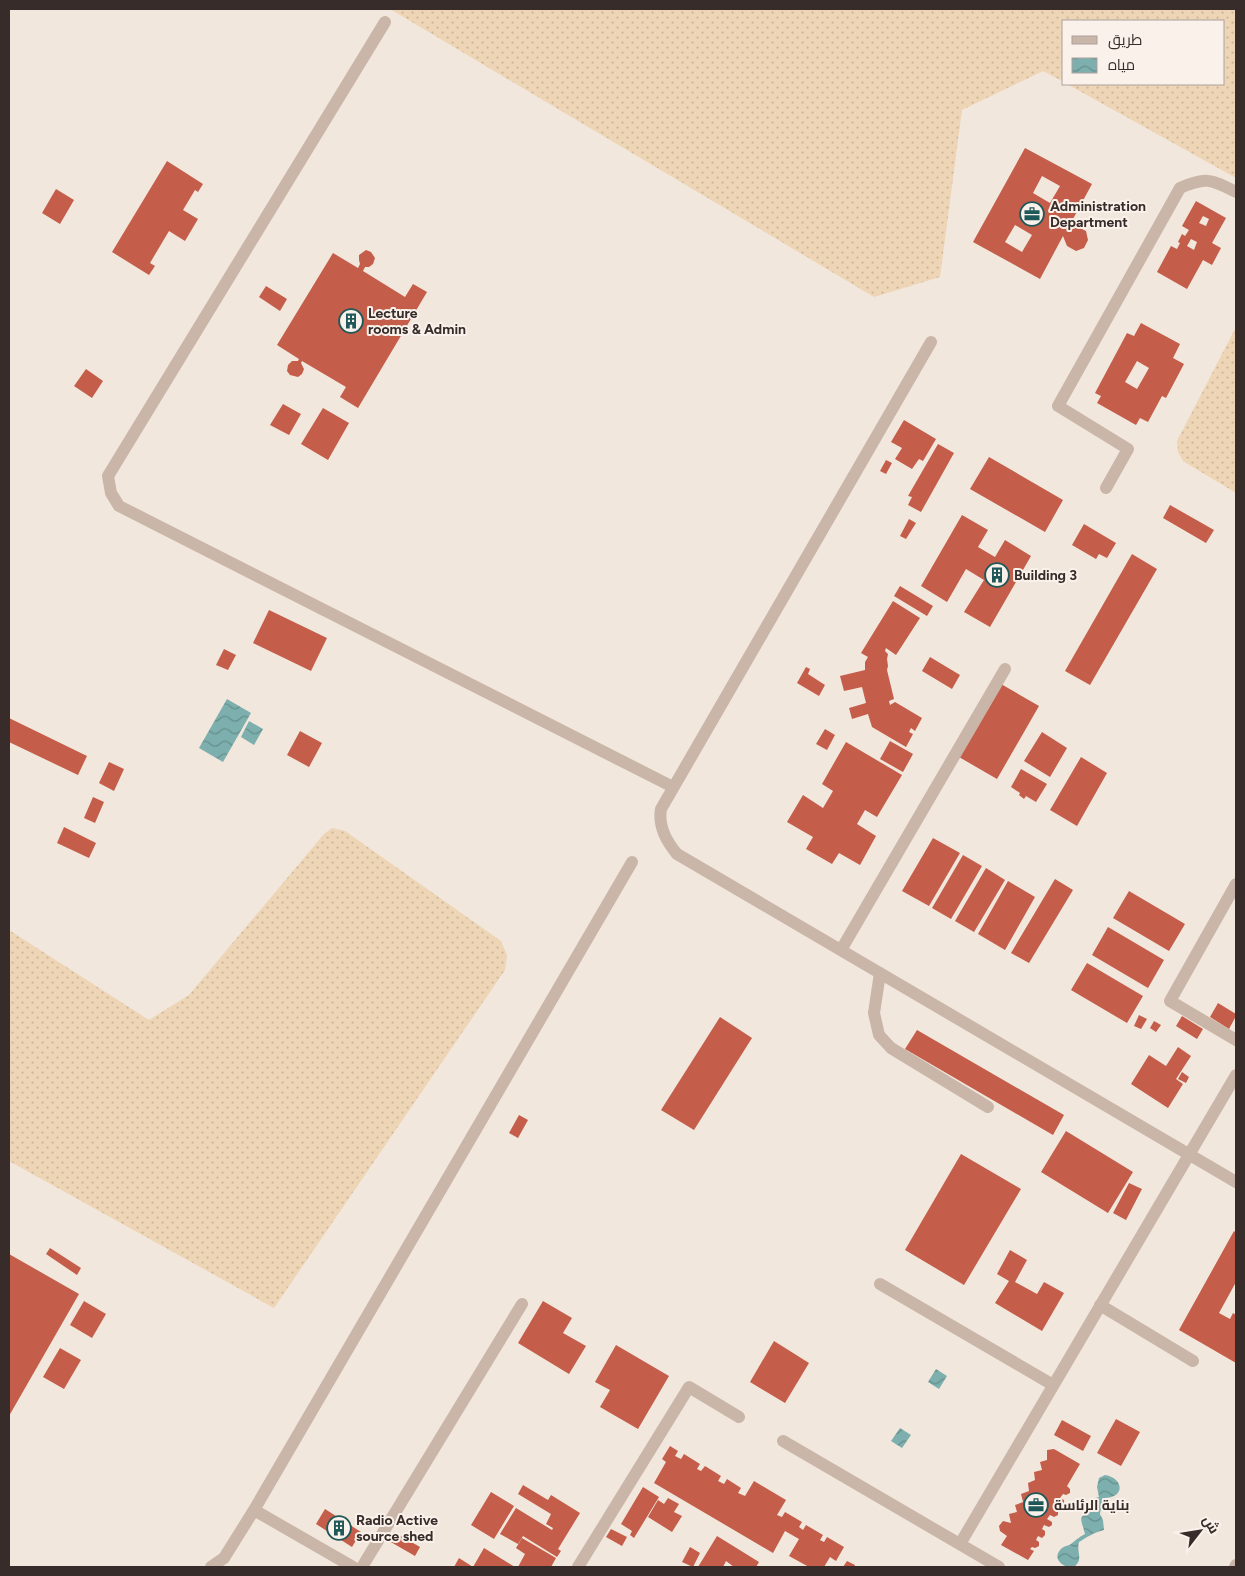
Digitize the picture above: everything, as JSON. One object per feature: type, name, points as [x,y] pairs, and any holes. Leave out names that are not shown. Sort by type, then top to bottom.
[{"type":"lane","points":[[385,22],[108,476],[111,492],[119,506],[673,787]]},
{"type":"lane","points":[[1106,488],[1128,449],[1058,406],[1180,188],[1196,180],[1212,180],[1236,192]]},
{"type":"lane","points":[[931,342],[660,809],[659,819],[669,844],[677,854],[1236,1182]]},
{"type":"lane","points":[[842,950],[1005,669]]},
{"type":"lane","points":[[211,1567],[224,1558],[254,1510],[632,862]]},
{"type":"lane","points":[[1236,884],[1170,1001],[1236,1040]]},
{"type":"lane","points":[[880,973],[874,1013],[879,1036],[891,1048],[988,1107]]},
{"type":"lane","points":[[960,1544],[1236,1074]]},
{"type":"lane","points":[[880,1284],[1053,1385]]},
{"type":"lane","points":[[362,1567],[522,1304]]},
{"type":"lane","points":[[1100,1305],[1193,1361]]},
{"type":"lane","points":[[578,1567],[688,1387],[739,1417]]},
{"type":"lane","points":[[783,1441],[999,1567]]},
{"type":"lane","points":[[254,1510],[353,1567]]},
{"type":"sand","points":[[390,9],[1236,9],[1236,178],[1069,85],[1225,85],[1225,20],[1062,20],[1062,81],[1043,71],[962,110],[940,277],[874,297]]},
{"type":"sand","points":[[1236,327],[1236,493],[1183,461],[1178,452],[1177,441]]},
{"type":"sand","points":[[332,828],[345,831],[501,941],[507,955],[505,970],[274,1308],[9,1161],[9,930],[149,1020],[189,995],[324,834]]},
{"type":"water","points":[[227,699],[251,713],[223,762],[199,748]]},
{"type":"water","points":[[249,721],[263,729],[254,745],[241,737]]},
{"type":"water","points":[[936,1369],[947,1376],[939,1389],[928,1382]]},
{"type":"water","points":[[900,1428],[911,1435],[902,1448],[891,1441]]},
{"type":"water","points":[[1105,1475],[1116,1480],[1120,1488],[1116,1495],[1105,1498],[1100,1514],[1104,1530],[1094,1533],[1079,1542],[1079,1561],[1074,1567],[1063,1565],[1058,1560],[1058,1554],[1060,1550],[1085,1534],[1081,1520],[1083,1516],[1096,1509],[1092,1499],[1099,1497],[1097,1487],[1099,1478]]},
{"type":"building","name":"Administration Department","points":[[1025,148],[1092,184],[1067,230],[1076,226],[1086,231],[1088,240],[1084,248],[1076,251],[1067,246],[1063,236],[1040,279],[973,242]],"holes":[[[1042,176],[1060,186],[1050,203],[1033,193]],[[1015,225],[1032,235],[1022,252],[1005,242]]]},
{"type":"building","points":[[167,161],[203,184],[198,192],[195,190],[183,210],[198,219],[185,241],[169,231],[150,263],[155,266],[149,275],[112,252]]},
{"type":"building","points":[[56,189],[74,200],[60,224],[42,213]]},
{"type":"building","points":[[1196,201],[1226,218],[1212,243],[1221,248],[1212,265],[1203,260],[1187,289],[1157,272],[1171,246],[1177,249],[1182,234],[1185,236],[1189,230],[1182,226]],"holes":[[[1203,216],[1209,219],[1206,226],[1199,223]],[[1191,239],[1197,242],[1194,250],[1187,246]]]},
{"type":"building","name":"Lecture rooms & Admin","points":[[366,250],[371,252],[375,258],[373,264],[365,267],[363,271],[405,297],[413,284],[427,292],[358,408],[340,397],[346,387],[302,361],[304,369],[302,374],[298,377],[290,375],[287,371],[288,365],[292,361],[298,361],[299,359],[277,345],[333,253],[358,268],[360,264],[359,255]]},
{"type":"building","points":[[266,286],[287,299],[280,311],[259,297]]},
{"type":"building","points":[[1141,323],[1180,344],[1173,358],[1184,364],[1166,398],[1162,396],[1148,422],[1140,418],[1136,425],[1097,403],[1101,396],[1095,393],[1127,333],[1134,336]],"holes":[[[1137,361],[1149,368],[1137,389],[1125,382]]]},
{"type":"building","points":[[86,369],[103,381],[92,398],[74,386]]},
{"type":"building","points":[[283,404],[301,414],[289,435],[270,425]]},
{"type":"building","points":[[323,408],[349,423],[328,460],[301,444]]},
{"type":"building","points":[[904,420],[936,439],[923,461],[919,459],[912,469],[895,459],[902,448],[891,442]]},
{"type":"building","points":[[938,444],[954,453],[921,512],[908,505],[912,497],[908,496]]},
{"type":"building","points":[[989,457],[1063,500],[1045,532],[970,489]]},
{"type":"building","points":[[886,460],[892,463],[886,474],[880,471]]},
{"type":"building","points":[[1170,505],[1214,530],[1206,543],[1163,518]]},
{"type":"building","name":"Building 3","points":[[962,515],[988,530],[978,547],[995,557],[1005,540],[1031,556],[990,627],[964,612],[984,580],[966,569],[947,602],[921,586]]},
{"type":"building","points":[[909,519],[916,523],[906,539],[900,536]]},
{"type":"building","points":[[1084,524],[1116,543],[1107,558],[1099,554],[1096,559],[1072,545]]},
{"type":"building","points":[[1132,554],[1157,569],[1090,685],[1065,671]]},
{"type":"building","points":[[900,586],[933,606],[927,616],[894,596]]},
{"type":"building","points":[[893,601],[920,618],[896,655],[886,648],[885,651],[888,654],[887,670],[894,699],[889,701],[890,705],[895,702],[922,718],[915,731],[911,728],[909,732],[913,734],[906,747],[872,727],[868,714],[852,719],[849,708],[866,703],[862,687],[844,691],[840,676],[865,670],[865,662],[868,657],[861,653]]},
{"type":"building","points":[[269,610],[327,638],[311,671],[253,643]]},
{"type":"building","points":[[224,649],[236,655],[228,670],[216,665]]},
{"type":"building","points":[[930,657],[960,675],[952,689],[922,671]]},
{"type":"building","points":[[806,667],[810,669],[808,674],[825,685],[819,696],[797,683]]},
{"type":"building","points":[[1001,684],[1039,706],[997,779],[959,757]]},
{"type":"building","points":[[9,718],[87,756],[78,775],[9,742]]},
{"type":"building","points":[[825,729],[835,735],[827,750],[816,744]]},
{"type":"building","points":[[300,731],[322,743],[309,767],[287,755]]},
{"type":"building","points":[[1042,732],[1067,748],[1050,777],[1024,761]]},
{"type":"building","points":[[890,741],[913,754],[903,772],[880,759]]},
{"type":"building","points":[[846,742],[902,775],[877,817],[865,810],[857,824],[876,836],[860,865],[839,853],[832,864],[806,849],[813,837],[787,822],[803,795],[823,808],[833,791],[822,784]]},
{"type":"building","points":[[1081,757],[1107,773],[1077,826],[1050,810]]},
{"type":"building","points":[[109,762],[124,769],[114,791],[99,783]]},
{"type":"building","points":[[1021,769],[1047,784],[1036,802],[1026,796],[1024,799],[1019,795],[1020,793],[1011,787]]},
{"type":"building","points":[[93,797],[104,802],[95,823],[84,818]]},
{"type":"building","points":[[64,827],[96,843],[89,858],[57,843]]},
{"type":"building","points":[[933,838],[960,853],[929,906],[902,891]]},
{"type":"building","points":[[963,855],[982,866],[951,919],[932,908]]},
{"type":"building","points":[[986,868],[1005,880],[974,932],[955,921]]},
{"type":"building","points":[[1055,879],[1073,890],[1029,963],[1011,953]]},
{"type":"building","points":[[1008,881],[1035,897],[1005,950],[978,934]]},
{"type":"building","points":[[1129,891],[1185,924],[1169,951],[1113,918]]},
{"type":"building","points":[[1108,927],[1164,960],[1148,988],[1092,955]]},
{"type":"building","points":[[1087,963],[1143,996],[1127,1023],[1071,990]]},
{"type":"building","points":[[1218,1003],[1236,1014],[1229,1029],[1210,1017]]},
{"type":"building","points":[[1139,1015],[1147,1019],[1141,1029],[1134,1026]]},
{"type":"building","points":[[1182,1016],[1203,1029],[1197,1039],[1176,1026]]},
{"type":"building","points":[[720,1017],[752,1038],[694,1130],[661,1110]]},
{"type":"building","points":[[1154,1021],[1161,1025],[1156,1032],[1150,1028]]},
{"type":"building","points":[[917,1030],[1064,1115],[1053,1135],[905,1049]]},
{"type":"building","points":[[1178,1047],[1191,1056],[1176,1079],[1183,1084],[1168,1108],[1131,1084],[1149,1055],[1166,1066]]},
{"type":"building","points":[[1182,1072],[1189,1077],[1186,1083],[1178,1079]]},
{"type":"building","points":[[519,1115],[528,1120],[518,1138],[509,1133]]},
{"type":"building","points":[[1066,1131],[1133,1172],[1108,1213],[1041,1172]]},
{"type":"building","points":[[961,1154],[1021,1189],[964,1285],[905,1250]]},
{"type":"building","points":[[1129,1183],[1142,1189],[1126,1220],[1113,1213]]},
{"type":"building","points":[[1234,1231],[1236,1233],[1236,1282],[1219,1313],[1230,1319],[1233,1313],[1236,1315],[1236,1363],[1179,1330]]},
{"type":"building","points":[[50,1248],[81,1268],[77,1275],[46,1254]]},
{"type":"building","points":[[1010,1250],[1027,1260],[1015,1282],[1037,1294],[1044,1282],[1064,1293],[1042,1331],[995,1303],[1009,1281],[997,1274]]},
{"type":"building","points":[[9,1254],[79,1294],[9,1416]]},
{"type":"building","points":[[84,1301],[106,1314],[92,1338],[70,1325]]},
{"type":"building","points":[[543,1301],[572,1318],[563,1333],[586,1346],[569,1374],[518,1343]]},
{"type":"building","points":[[774,1341],[809,1363],[785,1403],[750,1382]]},
{"type":"building","points":[[616,1345],[669,1376],[638,1429],[600,1407],[610,1390],[595,1382]]},
{"type":"building","points":[[60,1348],[81,1360],[64,1389],[43,1377]]},
{"type":"building","points":[[1116,1419],[1140,1432],[1121,1466],[1097,1453]]},
{"type":"building","points":[[1062,1420],[1091,1436],[1083,1451],[1054,1435]]},
{"type":"building","points":[[670,1446],[678,1451],[675,1456],[681,1459],[684,1454],[700,1464],[697,1469],[701,1471],[705,1466],[721,1476],[718,1481],[724,1484],[727,1479],[741,1488],[738,1493],[745,1496],[754,1481],[786,1500],[777,1515],[782,1517],[785,1512],[802,1522],[799,1527],[803,1530],[806,1525],[823,1535],[820,1540],[824,1542],[827,1537],[844,1547],[836,1561],[830,1557],[824,1567],[809,1567],[789,1556],[799,1539],[785,1531],[773,1553],[654,1483],[666,1462],[662,1459]]},
{"type":"building","name":"بناية الرئاسة","points":[[1054,1449],[1080,1464],[1067,1486],[1070,1489],[1070,1493],[1063,1494],[1060,1498],[1064,1500],[1064,1503],[1061,1506],[1057,1504],[1054,1508],[1058,1511],[1058,1515],[1054,1517],[1050,1515],[1047,1519],[1052,1522],[1052,1525],[1049,1527],[1044,1525],[1042,1529],[1045,1531],[1045,1535],[1042,1538],[1038,1536],[1036,1540],[1039,1542],[1039,1546],[1030,1549],[1034,1551],[1028,1560],[1001,1545],[1007,1536],[1000,1531],[999,1526],[1003,1521],[1011,1523],[1009,1514],[1017,1512],[1015,1505],[1023,1502],[1021,1494],[1029,1491],[1028,1483],[1035,1480],[1034,1472],[1042,1470],[1040,1462],[1047,1460],[1047,1450]]},
{"type":"building","points":[[523,1485],[548,1500],[551,1495],[580,1513],[558,1549],[561,1551],[557,1557],[523,1536],[518,1544],[500,1534],[516,1508],[552,1530],[553,1528],[546,1524],[551,1514],[518,1494]]},
{"type":"building","points":[[643,1487],[659,1497],[634,1538],[630,1535],[632,1531],[621,1524]]},
{"type":"building","points":[[491,1492],[514,1506],[494,1539],[471,1525]]},
{"type":"building","points":[[668,1498],[679,1504],[674,1512],[682,1516],[672,1532],[648,1517],[658,1500],[664,1504]]},
{"type":"building","name":"Radio Active source shed","points":[[325,1509],[361,1532],[352,1547],[316,1524]]},
{"type":"building","points":[[611,1529],[627,1537],[622,1546],[606,1537]]},
{"type":"building","points":[[394,1532],[420,1547],[415,1556],[389,1541]]},
{"type":"building","points":[[717,1536],[759,1562],[756,1567],[734,1567],[726,1561],[723,1567],[698,1567]]},
{"type":"building","points":[[522,1538],[556,1558],[551,1567],[518,1567],[525,1554],[516,1548]]},
{"type":"building","points":[[690,1547],[700,1553],[693,1567],[682,1562]]},
{"type":"building","points":[[484,1548],[515,1567],[473,1567]]},
{"type":"building","points":[[459,1558],[473,1567],[454,1567]]},
{"type":"building","points":[[847,1561],[855,1565],[854,1567],[843,1567]]},
{"type":"place","name":"Administration Department","points":[[1032,214]]},
{"type":"place","name":"Lecture rooms & Admin","points":[[351,321]]},
{"type":"place","name":"Building 3","points":[[997,575]]},
{"type":"place","name":"بناية الرئاسة","points":[[1036,1505]]},
{"type":"place","name":"Radio Active source shed","points":[[339,1528]]}]
